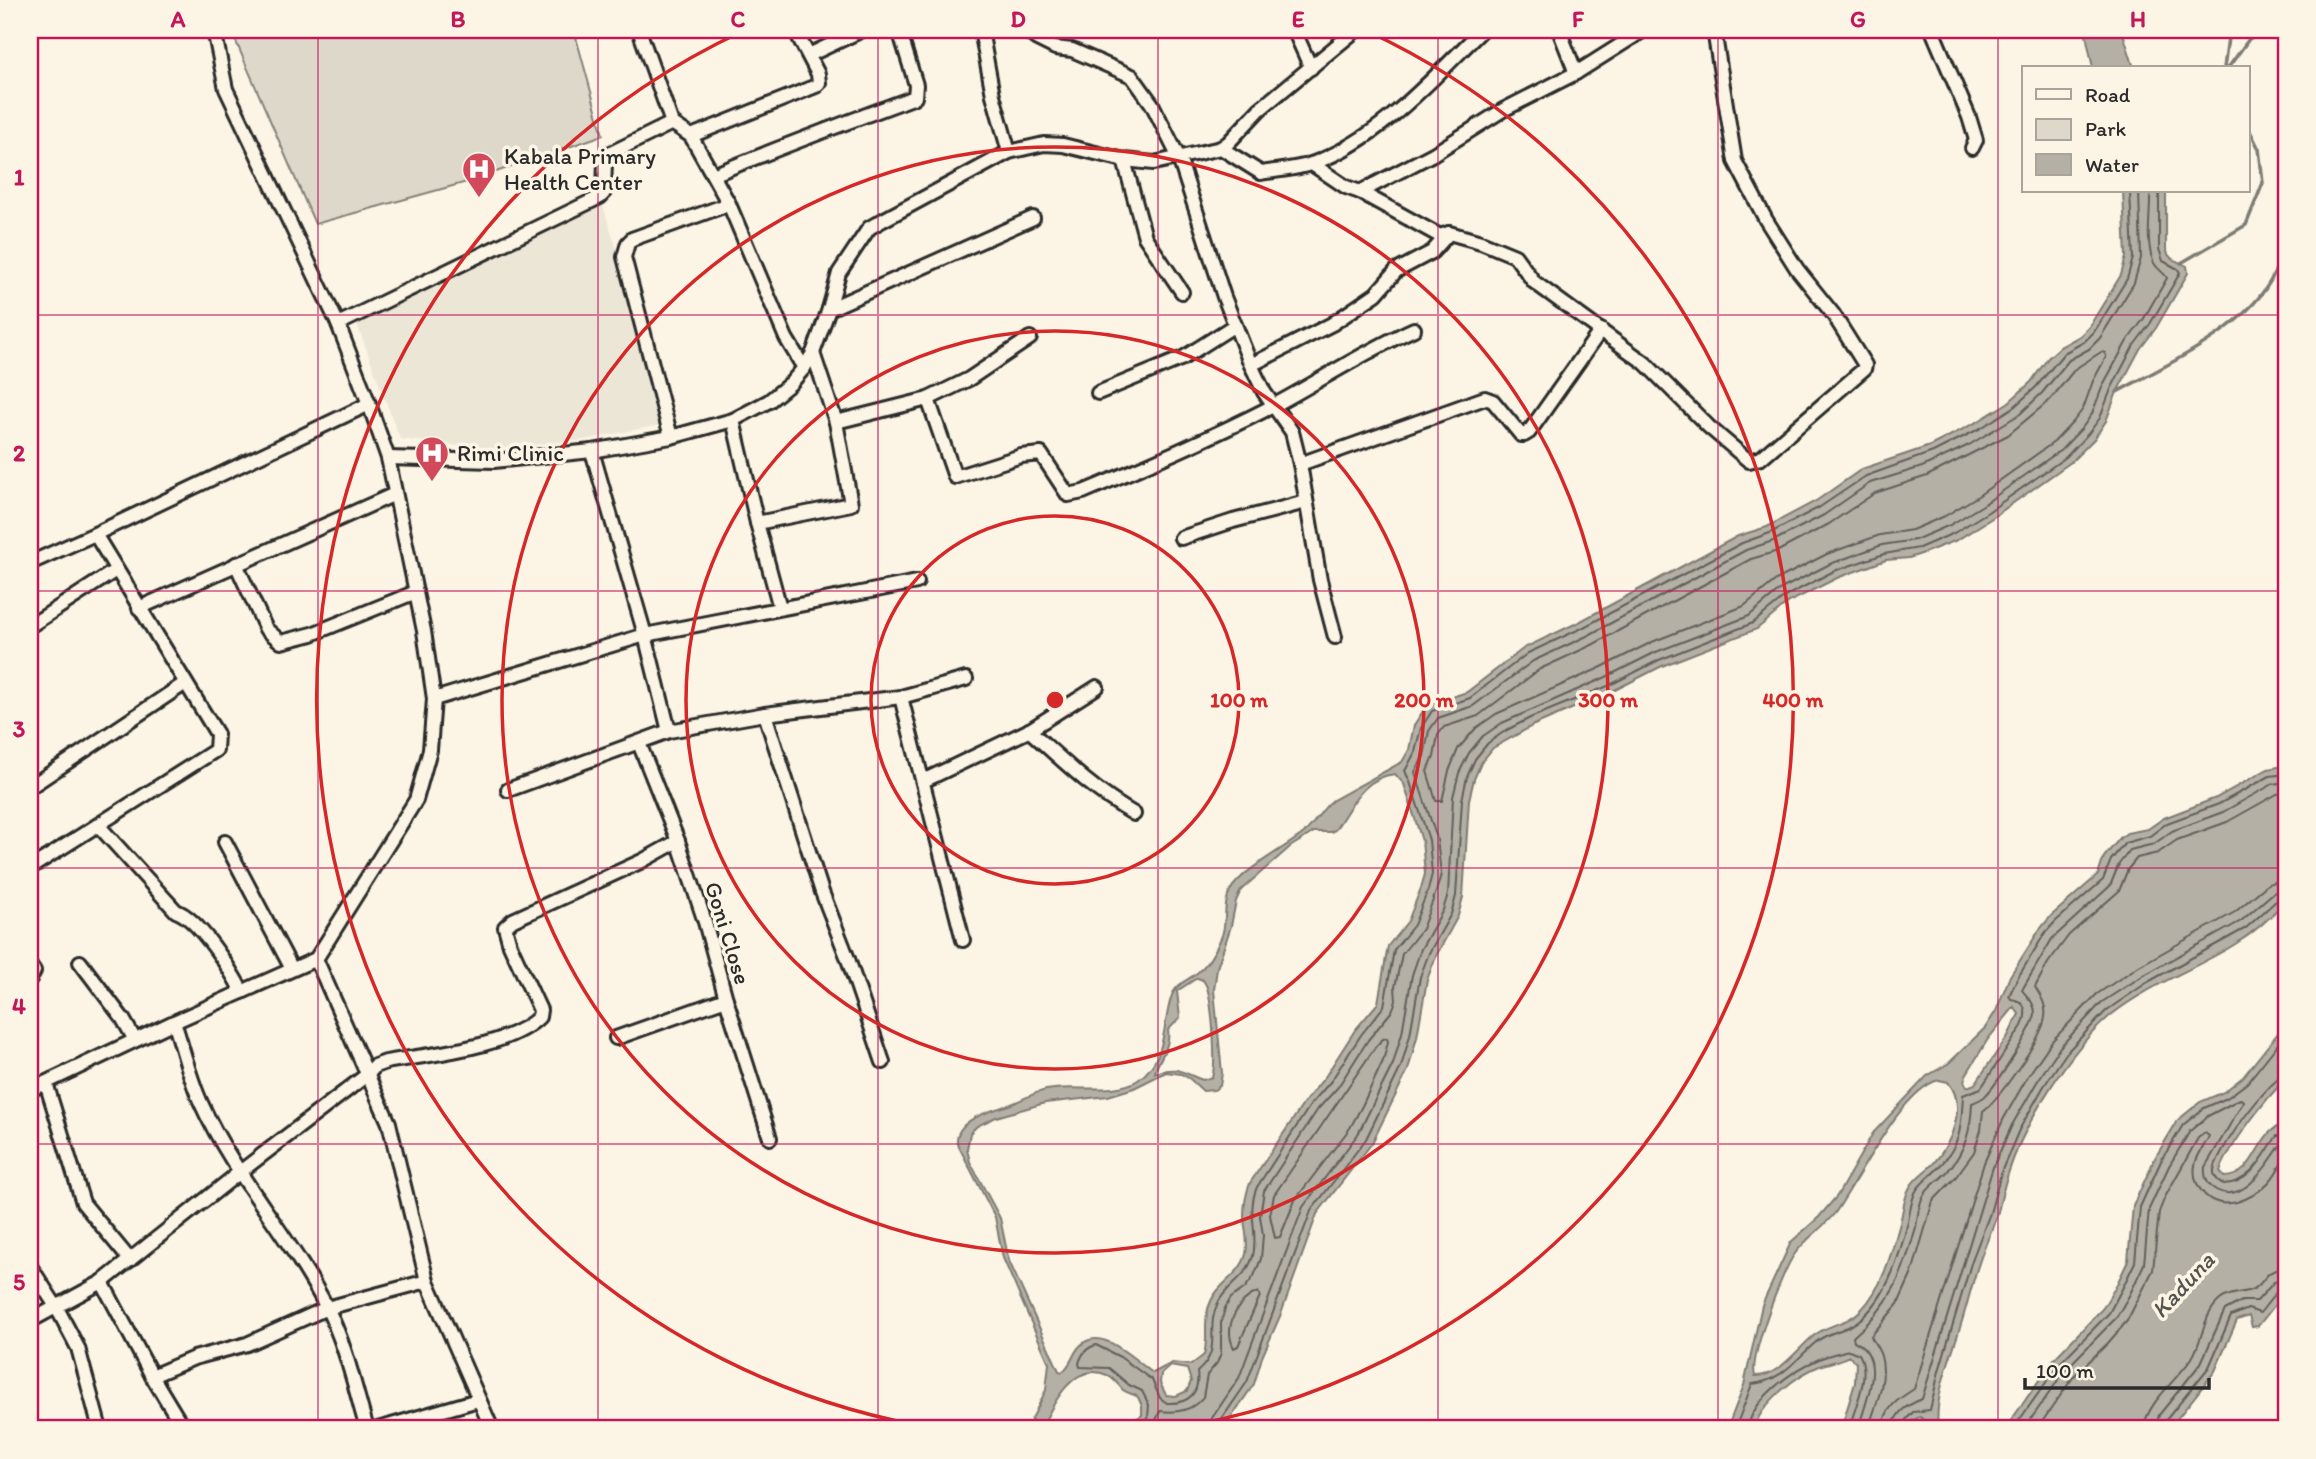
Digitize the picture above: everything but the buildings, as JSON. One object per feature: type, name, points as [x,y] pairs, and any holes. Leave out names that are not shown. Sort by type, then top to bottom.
[{"type":"street","points":[[30,1090],[316,959],[416,800],[430,750],[434,699],[424,631],[388,458],[338,324],[226,89],[214,30]]},
{"type":"street","points":[[639,30],[672,123],[691,136],[729,204],[786,338],[804,368]]},
{"type":"street","points":[[691,136],[819,83],[818,74],[795,30]]},
{"type":"street","points":[[809,55],[862,30]]},
{"type":"street","points":[[713,176],[803,137],[915,97],[916,85],[899,30]]},
{"type":"street","points":[[981,30],[993,95],[1009,152]]},
{"type":"street","points":[[1025,30],[1055,48],[1072,50],[1132,76],[1152,104],[1179,158],[1205,241],[1251,365],[1264,392],[1292,432],[1320,580],[1335,637]]},
{"type":"street","points":[[1294,30],[1311,68]]},
{"type":"street","points":[[388,458],[494,461],[592,451],[671,437],[733,420],[769,401],[804,368],[813,353],[839,273],[869,228],[1009,152],[1044,144],[1063,145],[1124,160],[1154,163],[1221,148],[1260,109],[1356,30]]},
{"type":"street","points":[[1221,148],[1261,173],[1312,164],[1365,136],[1421,90],[1482,30]]},
{"type":"street","points":[[1559,30],[1576,73]]},
{"type":"street","points":[[1360,192],[1433,154],[1503,110],[1576,73],[1644,30]]},
{"type":"street","points":[[1312,164],[1346,187],[1440,236],[1449,233],[1515,256],[1534,282],[1644,363],[1709,426],[1749,461],[1754,461],[1761,458],[1864,369],[1863,359],[1778,240],[1735,161],[1714,30]]},
{"type":"street","points":[[1932,30],[1969,117],[1976,140],[1972,148]]},
{"type":"street","points":[[338,324],[600,197],[605,187],[605,161],[609,155],[672,123]]},
{"type":"street","points":[[1124,160],[1145,237],[1182,292]]},
{"type":"street","points":[[671,437],[624,257],[632,239],[729,204]]},
{"type":"street","points":[[829,309],[1033,218]]},
{"type":"street","points":[[1251,365],[1332,324],[1376,294],[1395,271],[1432,252],[1449,233]]},
{"type":"street","points":[[1098,393],[1183,358],[1235,325]]},
{"type":"street","points":[[928,398],[955,477],[1021,456],[1041,454],[1068,495],[1083,492],[1182,450],[1273,405],[1413,329]]},
{"type":"street","points":[[1300,464],[1485,398],[1493,401],[1521,435],[1524,435],[1529,432],[1601,330]]},
{"type":"street","points":[[836,422],[928,398],[969,379],[1030,338]]},
{"type":"street","points":[[757,523],[851,503],[836,422],[813,353]]},
{"type":"street","points":[[30,563],[369,404]]},
{"type":"street","points":[[733,420],[780,608]]},
{"type":"street","points":[[592,451],[645,635],[669,731]]},
{"type":"street","points":[[139,608],[395,494]]},
{"type":"street","points":[[1181,538],[1306,502]]},
{"type":"street","points":[[30,868],[216,750],[217,734],[184,684],[95,534]]},
{"type":"street","points":[[236,564],[266,629],[281,642],[312,634],[416,592]]},
{"type":"street","points":[[30,625],[116,569]]},
{"type":"street","points":[[434,699],[645,635],[917,582]]},
{"type":"street","points":[[508,790],[669,731],[901,696],[966,679]]},
{"type":"street","points":[[30,787],[184,684]]},
{"type":"street","points":[[923,781],[1029,730],[1097,687]]},
{"type":"street","points":[[901,696],[963,940]]},
{"type":"street","points":[[765,715],[822,892],[883,1062]]},
{"type":"street","points":[[1029,730],[1086,782],[1106,798],[1134,814]]},
{"type":"street","name":"Goni Close","points":[[639,743],[678,841],[705,922],[770,1138]]},
{"type":"street","points":[[98,825],[176,911],[185,915],[217,951],[242,992]]},
{"type":"street","points":[[30,1321],[102,1282],[375,1066],[495,1042],[534,1023],[540,1010],[510,945],[505,927],[513,920],[642,861],[678,841]]},
{"type":"street","points":[[225,842],[292,969]]},
{"type":"street","points":[[316,959],[389,1122],[427,1281],[492,1429]]},
{"type":"street","points":[[80,962],[123,1019],[135,1040]]},
{"type":"street","points":[[30,965],[34,971],[30,979]]},
{"type":"street","points":[[616,1038],[726,999]]},
{"type":"street","points":[[174,1022],[201,1102],[240,1172],[277,1224],[327,1308],[337,1331],[367,1429]]},
{"type":"street","points":[[46,1083],[83,1203],[130,1260]]},
{"type":"street","points":[[30,1266],[78,1348],[100,1429]]},
{"type":"street","points":[[152,1376],[194,1358],[247,1345],[327,1308],[427,1281]]},
{"type":"street","points":[[102,1282],[152,1376],[184,1429]]},
{"type":"street","points":[[377,1429],[406,1426],[478,1400]]},
{"type":"shaded area","points":[[602,203],[630,290],[659,425],[583,440],[486,449],[400,439],[356,322]]},
{"type":"green space","points":[[231,30],[574,30],[603,135],[467,182],[315,224]]},
{"type":"water","points":[[2085,30],[2122,30],[2133,66],[2093,66]]},
{"type":"water","points":[[2123,192],[2166,192],[2167,253],[2187,266],[2188,273],[2156,328],[2140,349],[2117,392],[2106,421],[2094,439],[2071,462],[1957,540],[1909,558],[1886,560],[1837,578],[1789,602],[1757,629],[1662,666],[1611,692],[1534,725],[1493,748],[1481,763],[1469,800],[1463,897],[1458,916],[1436,956],[1427,980],[1408,1070],[1372,1143],[1317,1214],[1254,1384],[1223,1429],[1095,1429],[1131,1422],[1142,1415],[1142,1406],[1138,1397],[1123,1390],[1112,1378],[1095,1372],[1074,1379],[1065,1388],[1041,1429],[1027,1429],[1046,1390],[1049,1363],[1003,1258],[995,1217],[957,1143],[958,1134],[963,1127],[978,1116],[1043,1091],[1120,1087],[1138,1080],[1154,1063],[1159,1053],[1173,993],[1204,966],[1219,943],[1228,896],[1236,883],[1254,867],[1305,832],[1333,800],[1402,762],[1409,750],[1414,725],[1427,705],[1467,692],[1524,648],[1579,622],[1738,536],[1767,527],[1816,501],[1862,469],[1930,446],[1977,422],[2009,402],[2031,382],[2048,358],[2089,327],[2121,275],[2126,257]],"holes":[[[1395,774],[1404,784],[1422,841],[1425,874],[1421,888],[1408,921],[1388,946],[1378,1003],[1355,1030],[1250,1183],[1244,1211],[1246,1254],[1240,1268],[1219,1289],[1208,1308],[1204,1355],[1191,1365],[1172,1363],[1153,1373],[1118,1347],[1099,1339],[1089,1340],[1078,1348],[1065,1369],[1059,1371],[1009,1261],[1000,1218],[970,1162],[967,1149],[970,1133],[977,1126],[996,1117],[1045,1103],[1108,1096],[1134,1088],[1166,1072],[1181,1074],[1203,1091],[1214,1090],[1220,1086],[1222,1073],[1214,990],[1217,968],[1241,890],[1290,847],[1314,832],[1335,830],[1366,787],[1384,776]],[[1197,978],[1203,980],[1210,1003],[1214,1046],[1212,1077],[1203,1080],[1175,1070],[1155,1073],[1168,1042],[1168,1030],[1180,1018],[1177,991]],[[1170,1366],[1187,1369],[1191,1381],[1187,1391],[1176,1396],[1166,1395],[1160,1383],[1161,1374]]]},
{"type":"water","points":[[2286,767],[2286,904],[2280,906],[2263,924],[2243,939],[2131,1000],[2111,1015],[2080,1047],[2050,1088],[2025,1132],[2006,1179],[1997,1215],[1977,1268],[1945,1374],[1937,1415],[1938,1429],[1926,1429],[1925,1421],[1920,1417],[1913,1420],[1907,1429],[1841,1429],[1855,1383],[1856,1363],[1849,1356],[1812,1369],[1791,1382],[1764,1409],[1754,1429],[1727,1429],[1744,1385],[1762,1305],[1791,1242],[1819,1217],[1837,1196],[1873,1133],[1927,1076],[1949,1063],[1985,1028],[1996,1011],[2010,976],[2040,929],[2098,875],[2104,857],[2127,833],[2148,829],[2164,818],[2216,798],[2268,769]],"holes":[[[2014,1007],[2019,1014],[2008,1036],[1975,1084],[1967,1087],[1964,1081],[1966,1075],[1988,1039]],[[1939,1080],[1948,1082],[1954,1092],[1957,1102],[1955,1124],[1940,1156],[1908,1191],[1890,1257],[1869,1301],[1849,1319],[1817,1333],[1779,1368],[1755,1376],[1754,1366],[1762,1334],[1775,1296],[1794,1255],[1835,1213],[1895,1118],[1925,1087]]]},
{"type":"water","name":"Kaduna","points":[[2286,1023],[2286,1079],[2249,1123],[2220,1171],[2224,1177],[2235,1175],[2249,1163],[2271,1131],[2279,1126],[2286,1133],[2286,1291],[2258,1326],[2252,1327],[2249,1316],[2237,1320],[2215,1371],[2169,1429],[2005,1429],[2054,1359],[2103,1308],[2116,1286],[2128,1261],[2133,1206],[2155,1158],[2178,1120],[2200,1102],[2224,1092],[2243,1077]]},
{"type":"waterway","points":[[2224,66],[2229,30]]},
{"type":"waterway","points":[[2229,66],[2249,39],[2263,30]]},
{"type":"waterway","points":[[2181,263],[2246,225],[2263,183],[2259,149],[2250,131]]},
{"type":"waterway","points":[[2117,392],[2205,343],[2246,311],[2274,274],[2286,232]]},
{"type":"place","name":"Kabala Primary Health Center","points":[[479,199]]},
{"type":"place","name":"Rimi Clinic","points":[[432,483]]}]
